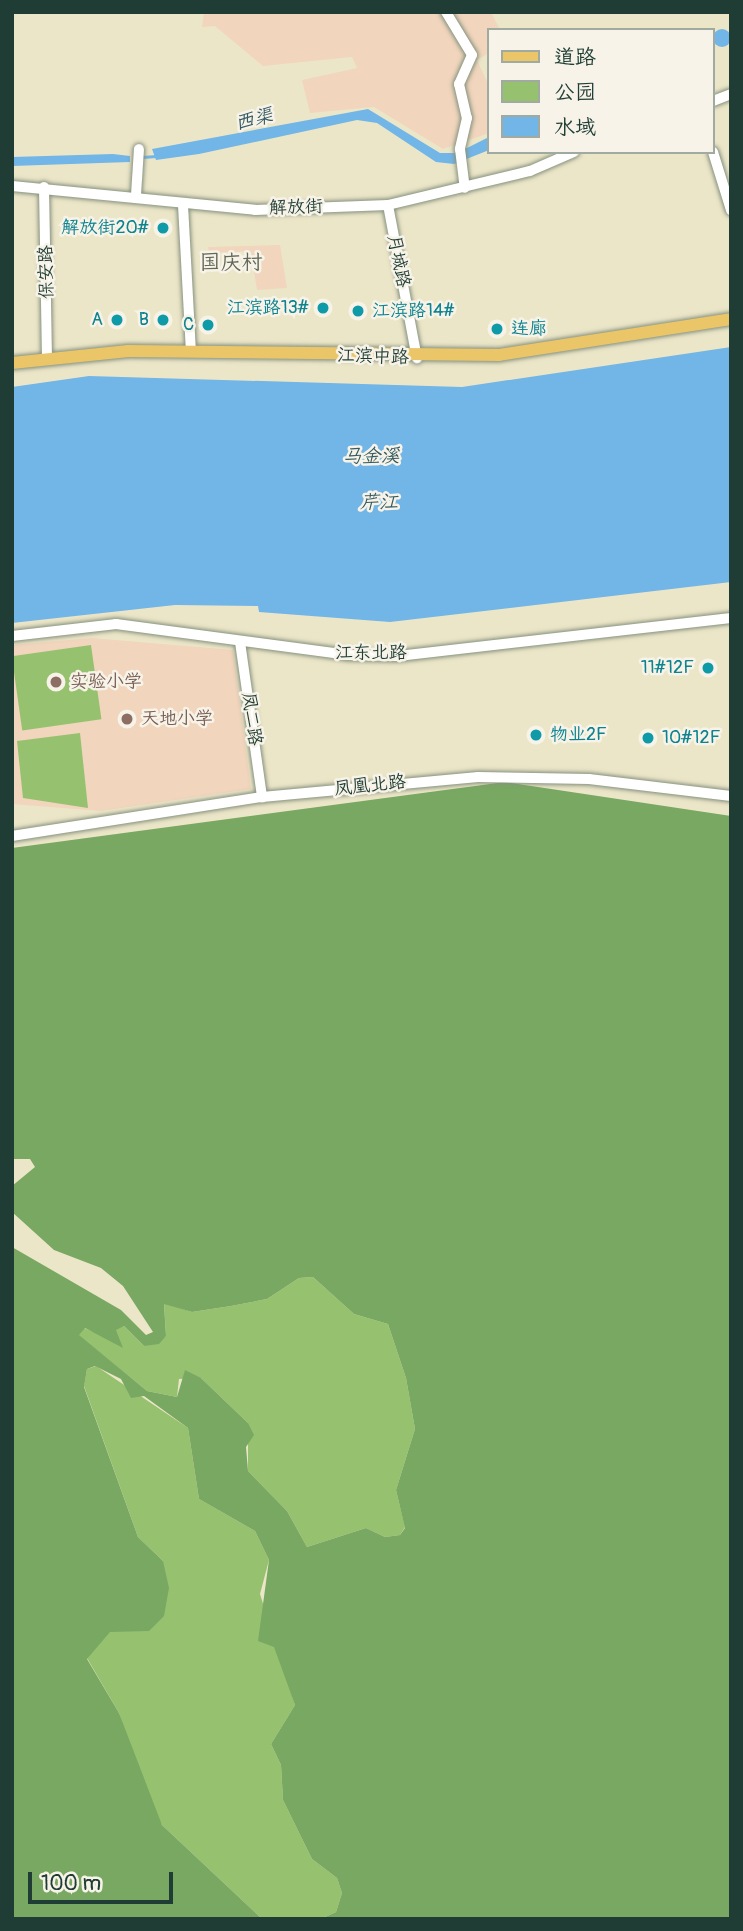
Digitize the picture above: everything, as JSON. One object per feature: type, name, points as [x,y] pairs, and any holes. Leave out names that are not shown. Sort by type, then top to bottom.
[{"type":"main road","name":"江滨中路","points":[[12,363],[47,358],[191,351],[417,358],[500,355],[731,319]]},
{"type":"street","points":[[446,12],[472,55],[459,84],[467,118],[460,149],[465,188]]},
{"type":"street","points":[[136,195],[139,149]]},
{"type":"street","name":"解放街","points":[[12,187],[136,195],[183,205],[388,205],[465,188],[568,154]]},
{"type":"street","points":[[714,154],[731,210]]},
{"type":"street","name":"保安路","points":[[44,187],[47,358]]},
{"type":"street","points":[[183,205],[191,351]]},
{"type":"street","name":"月城路","points":[[388,205],[417,358]]},
{"type":"street","name":"江东北路","points":[[12,636],[116,624],[240,642],[398,656],[731,618]]},
{"type":"street","name":"凤二路","points":[[240,642],[262,797]]},
{"type":"street","name":"凤凰北路","points":[[12,836],[262,797],[537,775],[731,796]]},
{"type":"shaded area","points":[[204,12],[491,12],[499,28],[488,28],[488,54],[477,60],[488,84],[488,133],[443,149],[374,107],[310,113],[302,80],[357,68],[352,57],[263,66],[215,26],[202,27]]},
{"type":"shaded area","points":[[280,245],[287,288],[257,290],[251,251],[209,253],[208,247]]},
{"type":"shaded area","name":"天地小学","points":[[92,638],[233,650],[251,789],[101,811],[12,804],[12,645]]},
{"type":"green space","name":"实验小学","points":[[91,645],[101,719],[22,730],[12,656]]},
{"type":"green space","points":[[80,733],[88,808],[23,798],[17,741]]},
{"type":"green space","points":[[505,782],[731,816],[731,1919],[321,1919],[336,1912],[342,1893],[337,1878],[312,1859],[283,1800],[281,1765],[271,1744],[295,1705],[274,1647],[258,1641],[269,1560],[255,1531],[199,1499],[188,1428],[144,1396],[131,1398],[121,1379],[95,1366],[87,1369],[84,1387],[138,1537],[163,1561],[169,1588],[164,1616],[149,1631],[110,1632],[87,1659],[119,1713],[162,1825],[262,1919],[12,1919],[12,1247],[121,1310],[146,1335],[153,1332],[123,1286],[101,1268],[54,1250],[12,1212],[12,1186],[35,1167],[30,1159],[12,1159],[12,848]],"holes":[[[313,1277],[354,1314],[388,1324],[406,1378],[415,1429],[396,1490],[405,1528],[400,1535],[385,1537],[366,1528],[307,1547],[287,1511],[248,1471],[246,1447],[254,1435],[248,1423],[201,1378],[185,1370],[177,1397],[147,1391],[79,1335],[85,1328],[123,1348],[116,1330],[124,1326],[144,1346],[159,1344],[166,1336],[164,1304],[192,1312],[231,1306],[267,1299],[299,1278]]]},
{"type":"green space","points":[[313,1277],[354,1314],[388,1324],[406,1378],[415,1429],[396,1490],[405,1527],[400,1535],[385,1537],[366,1528],[307,1547],[287,1511],[248,1471],[248,1423],[201,1378],[179,1379],[177,1397],[147,1391],[78,1335],[84,1328],[96,1333],[124,1326],[144,1346],[166,1336],[164,1303],[192,1312],[231,1306],[267,1299],[299,1278]]},
{"type":"green space","points":[[96,1366],[188,1428],[199,1499],[255,1531],[269,1560],[260,1594],[295,1705],[271,1744],[281,1765],[283,1800],[312,1859],[337,1878],[342,1893],[336,1912],[321,1919],[262,1919],[162,1825],[146,1796],[119,1713],[87,1658],[163,1561],[138,1537],[84,1386],[87,1369]]},
{"type":"water","points":[[719,30],[725,30],[730,35],[730,41],[725,46],[715,42],[715,34]]},
{"type":"water","points":[[368,109],[440,153],[457,153],[488,138],[488,150],[454,164],[436,162],[377,123],[357,120],[199,154],[156,160],[152,149]]},
{"type":"water","points":[[113,154],[130,156],[130,162],[12,166],[12,157]]},
{"type":"water","name":"芹江","points":[[731,347],[731,582],[390,622],[259,612],[258,606],[175,605],[12,623],[12,387],[89,376],[462,387]]},
{"type":"waterway","name":"西渠","points":[[142,157],[156,156]]},
{"type":"place","name":"解放街20#","points":[[163,228]]},
{"type":"place","name":"江滨路13#","points":[[323,308]]},
{"type":"place","name":"江滨路14#","points":[[358,311]]},
{"type":"place","name":"A","points":[[117,320]]},
{"type":"place","name":"B","points":[[163,320]]},
{"type":"place","name":"C","points":[[208,325]]},
{"type":"place","name":"连廊","points":[[497,329]]},
{"type":"place","name":"11#12F","points":[[708,668]]},
{"type":"place","name":"实验小学","points":[[56,682]]},
{"type":"place","name":"天地小学","points":[[127,719]]},
{"type":"place","name":"物业2F","points":[[536,735]]},
{"type":"place","name":"10#12F","points":[[648,738]]},
{"type":"district","name":"国庆村","points":[[231,263]]},
{"type":"water label","name":"马金溪","points":[[371,457]]}]
